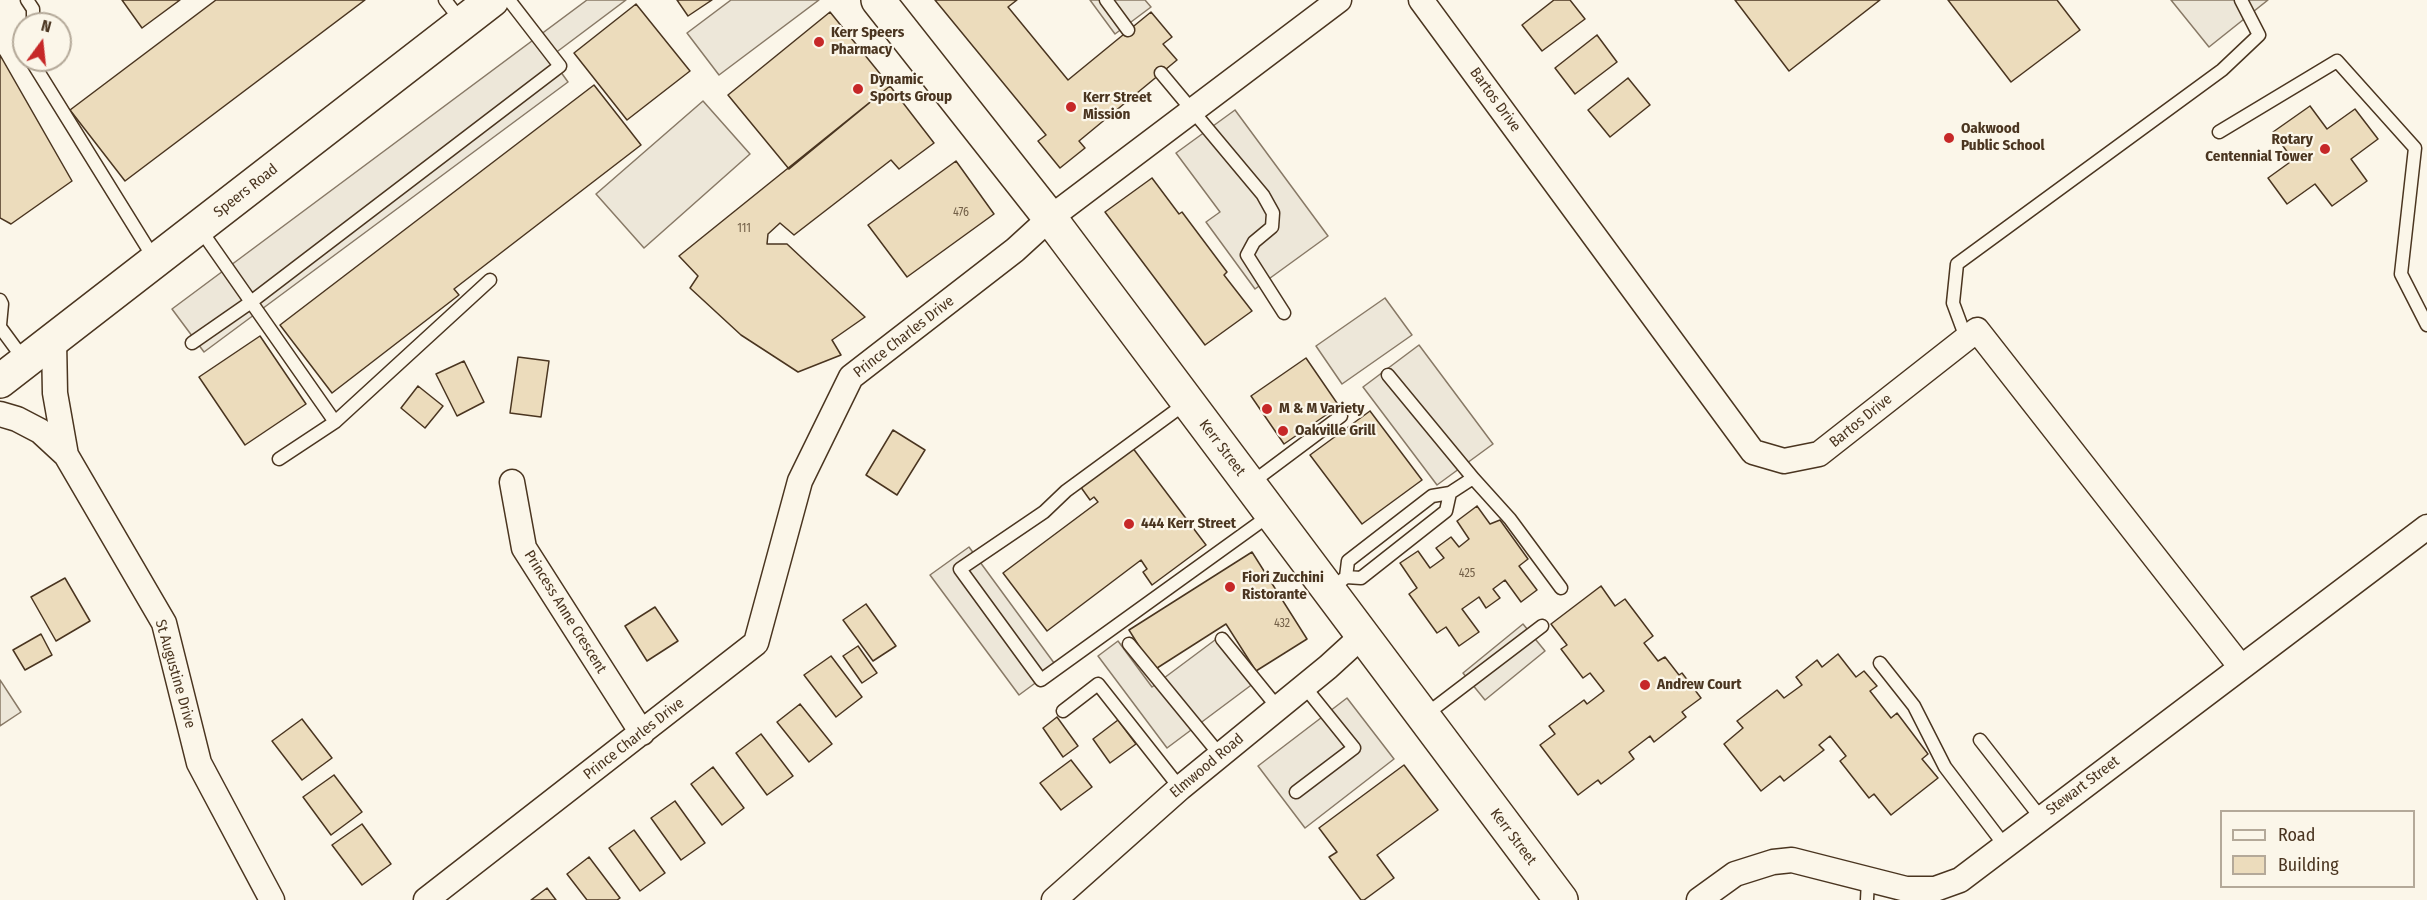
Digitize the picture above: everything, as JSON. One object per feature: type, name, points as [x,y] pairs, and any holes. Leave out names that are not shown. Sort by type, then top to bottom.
[{"type":"main road","name":"Speers Road","points":[[0,381],[199,228],[454,11],[492,0]]},
{"type":"main road","name":"Kerr Street","points":[[878,0],[1050,218],[1271,514],[1337,584],[1362,636],[1561,900]]},
{"type":"street","name":"Prince Charles Drive","points":[[426,900],[756,643],[800,482],[851,377],[1015,250],[1050,218],[1339,0]]},
{"type":"street","name":"Bartos Drive","points":[[1421,0],[1754,452],[1784,461],[1819,454],[1966,338]]},
{"type":"street","points":[[1966,338],[1977,330],[2241,666]]},
{"type":"street","name":"St Augustine Drive","points":[[54,341],[56,393],[66,454]]},
{"type":"street","name":"St Augustine Drive","points":[[0,414],[40,431],[66,454],[164,623],[199,763],[272,900]]},
{"type":"street","name":"Princess Anne Crescent","points":[[512,482],[524,548],[642,732]]},
{"type":"street","name":"Stewart Street","points":[[1699,900],[1735,874],[1773,862],[1791,860],[1868,890],[1935,889],[1960,880],[2427,527]]},
{"type":"street","name":"Elmwood Road","points":[[1054,900],[1180,788],[1362,636]]},
{"type":"lane","points":[[192,343],[251,302],[560,66],[509,0]]},
{"type":"lane","points":[[1106,0],[1128,30]]},
{"type":"lane","points":[[1966,338],[1953,303],[1957,264],[2222,70],[2259,35],[2248,9],[2241,0]]},
{"type":"lane","points":[[2218,132],[2337,61],[2415,148],[2401,274],[2427,325]]},
{"type":"lane","points":[[38,72],[156,261]]},
{"type":"lane","points":[[1161,73],[1263,195],[1273,213],[1272,227],[1254,242],[1247,255],[1284,313]]},
{"type":"lane","points":[[199,228],[335,422]]},
{"type":"lane","points":[[279,459],[335,422],[490,280]]},
{"type":"lane","points":[[0,300],[2,304],[0,326],[26,362]]},
{"type":"lane","points":[[1388,375],[1510,519],[1561,588]]},
{"type":"lane","points":[[1187,402],[1066,491],[1044,512],[960,569],[1041,680],[1271,514]]},
{"type":"lane","points":[[1249,484],[1341,416]]},
{"type":"lane","points":[[1337,584],[1348,561],[1432,496],[1450,493],[1473,478]]},
{"type":"lane","points":[[1337,584],[1361,578],[1446,511],[1450,493]]},
{"type":"lane","points":[[1423,717],[1542,626]]},
{"type":"lane","points":[[1222,639],[1278,708]]},
{"type":"lane","points":[[1129,644],[1220,755]]},
{"type":"lane","points":[[1880,663],[1914,706],[1946,767],[2005,846]]},
{"type":"lane","points":[[1063,711],[1098,684],[1180,788]]},
{"type":"lane","points":[[1296,792],[1354,748],[1304,686]]},
{"type":"lane","points":[[1980,740],[2041,818]]},
{"type":"shaded area","points":[[587,0],[626,0],[550,57],[568,82],[204,352],[172,309]]},
{"type":"shaded area","points":[[731,0],[819,0],[719,75],[687,33]]},
{"type":"shaded area","points":[[1090,0],[1145,0],[1151,7],[1115,34]]},
{"type":"shaded area","points":[[2171,0],[2268,0],[2209,47]]},
{"type":"shaded area","points":[[703,101],[750,154],[644,248],[596,194]]},
{"type":"shaded area","points":[[1235,110],[1328,236],[1255,289],[1206,222],[1220,212],[1176,153]]},
{"type":"shaded area","points":[[1385,298],[1412,335],[1342,384],[1316,346]]},
{"type":"shaded area","points":[[1419,345],[1493,444],[1437,485],[1363,387]]},
{"type":"shaded area","points":[[969,547],[1057,667],[1019,695],[930,575]]},
{"type":"shaded area","points":[[1523,624],[1545,651],[1485,700],[1463,673]]},
{"type":"shaded area","points":[[1219,637],[1254,683],[1167,748],[1098,656],[1118,641],[1152,687]]},
{"type":"shaded area","points":[[0,680],[21,712],[0,726]]},
{"type":"shaded area","points":[[1347,698],[1394,759],[1305,828],[1258,766]]},
{"type":"building","points":[[122,0],[180,0],[142,28]]},
{"type":"building","points":[[216,0],[365,0],[125,181],[70,110]]},
{"type":"building","points":[[677,0],[712,0],[688,16]]},
{"type":"building","name":"Kerr Street Mission","points":[[935,0],[1017,0],[1008,7],[1068,80],[1151,12],[1172,37],[1163,44],[1177,60],[1079,141],[1085,148],[1060,168],[1038,141],[1046,135]]},
{"type":"building","points":[[1554,0],[1570,0],[1585,19],[1542,51],[1522,25]]},
{"type":"building","points":[[1735,0],[1880,0],[1789,71]]},
{"type":"building","points":[[1948,0],[2057,0],[2080,30],[2011,82]]},
{"type":"building","points":[[636,4],[690,71],[627,120],[574,53]]},
{"type":"building","points":[[830,12],[890,86],[789,169],[728,95]]},
{"type":"building","points":[[1597,35],[1617,62],[1575,94],[1555,68]]},
{"type":"building","points":[[0,55],[72,181],[11,224],[0,218]]},
{"type":"building","points":[[1628,78],[1650,105],[1610,137],[1588,110]]},
{"type":"building","points":[[594,85],[641,145],[454,289],[459,295],[332,393],[280,325]]},
{"type":"building","points":[[890,86],[934,143],[899,169],[891,160],[794,235],[780,223],[768,234],[767,244],[787,244],[865,317],[832,340],[841,355],[798,372],[741,335],[690,288],[698,276],[679,256]]},
{"type":"building","name":"Rotary Centennial Tower","points":[[2310,106],[2327,129],[2355,109],[2378,139],[2351,159],[2367,181],[2332,206],[2315,184],[2287,204],[2268,178],[2293,160],[2273,132]]},
{"type":"building","points":[[956,161],[994,214],[907,277],[868,225]]},
{"type":"building","points":[[1152,178],[1179,214],[1182,212],[1227,272],[1224,275],[1252,311],[1205,345],[1105,212]]},
{"type":"building","points":[[260,336],[306,404],[245,445],[199,377]]},
{"type":"building","points":[[518,357],[549,361],[541,417],[510,413]]},
{"type":"building","points":[[1306,358],[1339,406],[1284,444],[1251,396]]},
{"type":"building","points":[[464,361],[484,402],[457,416],[436,374]]},
{"type":"building","points":[[418,386],[443,406],[425,428],[401,408]]},
{"type":"building","points":[[1370,411],[1422,480],[1362,524],[1310,455]]},
{"type":"building","points":[[893,430],[925,450],[897,495],[866,475]]},
{"type":"building","name":"444 Kerr Street","points":[[1132,447],[1206,545],[1152,585],[1143,572],[1147,569],[1141,560],[1047,631],[1003,573],[1098,502],[1094,497],[1090,500],[1080,486]]},
{"type":"building","points":[[1477,506],[1490,524],[1500,520],[1528,559],[1519,566],[1537,590],[1521,602],[1505,580],[1493,589],[1500,598],[1486,608],[1479,597],[1462,609],[1479,632],[1459,646],[1446,627],[1437,633],[1409,594],[1417,588],[1400,563],[1418,551],[1430,568],[1444,558],[1436,548],[1451,537],[1459,547],[1469,539],[1457,521]]},
{"type":"building","points":[[1252,552],[1307,639],[1256,671],[1226,624],[1154,670],[1129,630]]},
{"type":"building","points":[[65,578],[90,621],[56,641],[31,597]]},
{"type":"building","name":"Andrew Court","points":[[1601,586],[1615,606],[1625,599],[1653,636],[1644,643],[1658,661],[1665,657],[1679,675],[1682,673],[1701,698],[1682,712],[1686,717],[1654,742],[1650,736],[1629,752],[1634,759],[1601,784],[1598,780],[1578,795],[1540,745],[1555,734],[1549,726],[1584,700],[1587,704],[1604,691],[1590,673],[1583,678],[1561,649],[1567,645],[1551,624]]},
{"type":"building","points":[[866,604],[896,646],[873,661],[843,620]]},
{"type":"building","points":[[655,607],[678,641],[647,661],[625,626]]},
{"type":"building","points":[[41,634],[52,655],[25,670],[13,650]]},
{"type":"building","points":[[858,646],[877,673],[862,683],[843,656]]},
{"type":"building","points":[[1838,654],[1856,677],[1864,671],[1877,686],[1870,691],[1891,718],[1897,713],[1928,754],[1922,759],[1938,778],[1891,815],[1874,794],[1869,798],[1840,761],[1846,756],[1830,736],[1819,745],[1824,750],[1784,781],[1780,776],[1761,791],[1724,744],[1743,728],[1737,721],[1777,690],[1784,698],[1802,685],[1796,677],[1817,660],[1822,667]]},
{"type":"building","points":[[831,656],[862,697],[836,717],[804,675]]},
{"type":"building","points":[[800,704],[832,744],[809,762],[777,722]]},
{"type":"building","points":[[1057,717],[1078,746],[1063,757],[1043,728]]},
{"type":"building","points":[[302,719],[332,758],[302,780],[272,741]]},
{"type":"building","points":[[1118,720],[1136,744],[1110,763],[1093,739]]},
{"type":"building","points":[[761,734],[793,776],[767,795],[736,753]]},
{"type":"building","points":[[1071,760],[1092,787],[1061,810],[1040,783]]},
{"type":"building","points":[[1404,765],[1438,810],[1377,855],[1394,878],[1361,900],[1329,857],[1337,852],[1319,828]]},
{"type":"building","points":[[713,767],[744,808],[722,825],[691,784]]},
{"type":"building","points":[[334,775],[362,812],[331,835],[303,797]]},
{"type":"building","points":[[675,801],[705,843],[681,860],[651,818]]},
{"type":"building","points":[[362,824],[391,864],[362,885],[332,845]]},
{"type":"building","points":[[634,830],[665,873],[640,891],[609,848]]},
{"type":"building","points":[[589,857],[620,898],[617,900],[587,900],[567,874]]},
{"type":"building","points":[[547,888],[556,900],[531,900]]},
{"type":"place","name":"Kerr Speers Pharmacy","points":[[819,42]]},
{"type":"place","name":"Dynamic Sports Group","points":[[858,89]]},
{"type":"place","name":"Kerr Street Mission","points":[[1071,107]]},
{"type":"place","name":"Oakwood Public School","points":[[1949,138]]},
{"type":"place","name":"Rotary Centennial Tower","points":[[2325,149]]},
{"type":"place","name":"M & M Variety","points":[[1267,409]]},
{"type":"place","name":"Oakville Grill","points":[[1283,431]]},
{"type":"place","name":"444 Kerr Street","points":[[1129,524]]},
{"type":"place","name":"Fiori Zucchini Ristorante","points":[[1230,587]]},
{"type":"place","name":"Andrew Court","points":[[1645,685]]}]
